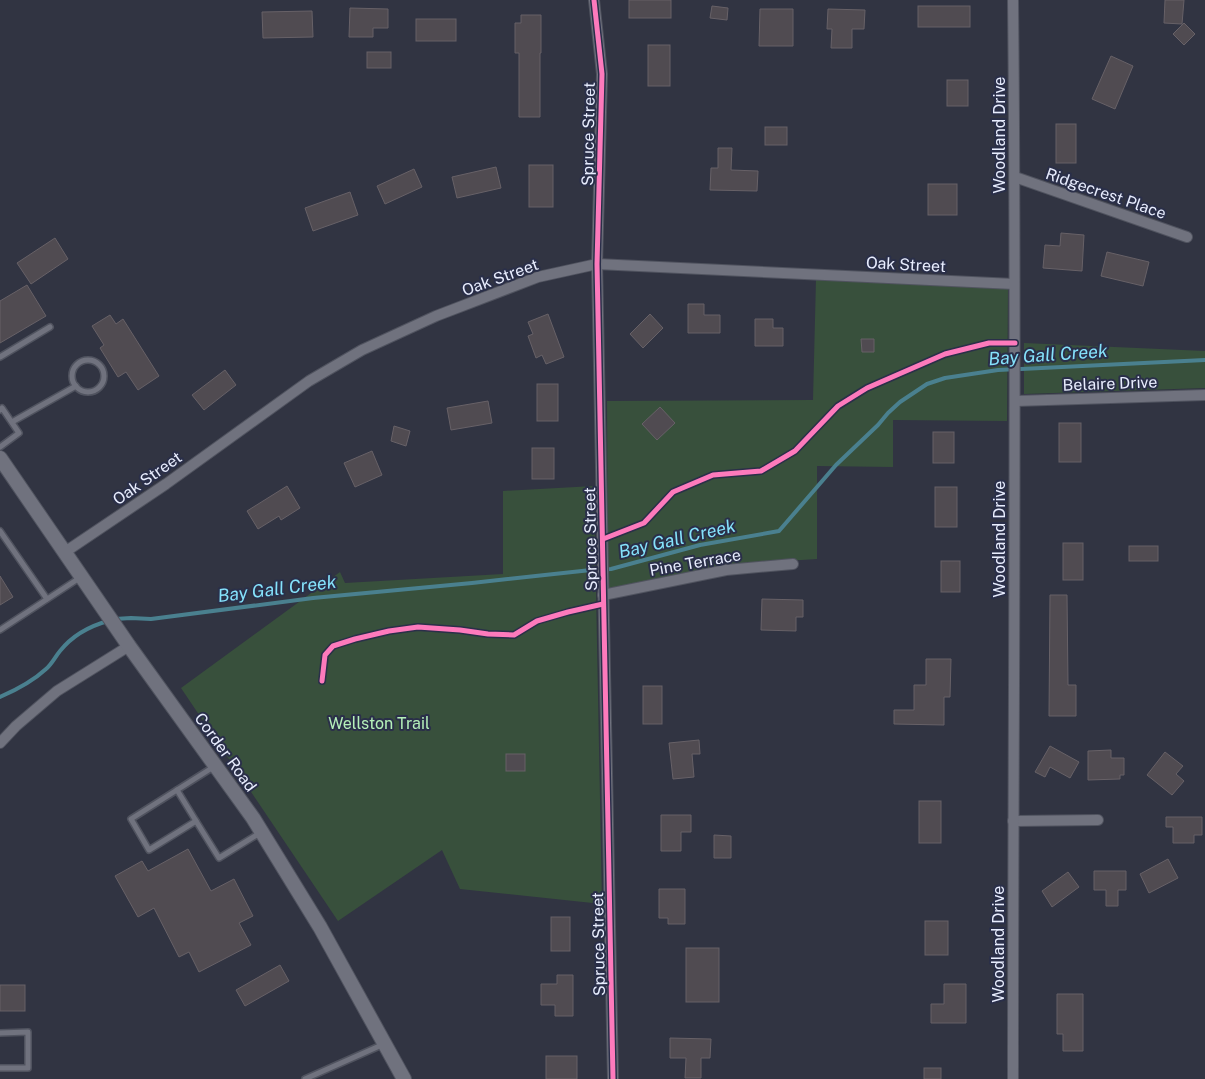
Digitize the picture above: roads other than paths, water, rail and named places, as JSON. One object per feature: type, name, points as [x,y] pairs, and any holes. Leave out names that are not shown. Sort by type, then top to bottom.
[{"type":"street","name":"Spruce Street","points":[[594,0],[602,74],[597,264],[613,1079]]},
{"type":"street","name":"Woodland Drive","points":[[1013,0],[1015,177],[1013,1079]]},
{"type":"street","name":"Ridgecrest Place","points":[[1015,177],[1188,237]]},
{"type":"street","name":"Oak Street","points":[[65,552],[166,484],[309,381],[362,350],[436,316],[538,277],[597,264],[1014,284]]},
{"type":"street","name":"Belaire Drive","points":[[1015,401],[1205,396]]},
{"type":"street","name":"Corder Road","points":[[0,458],[128,646],[253,818],[320,928],[404,1079]]},
{"type":"street","name":"Pine Terrace","points":[[603,591],[726,570],[793,564]]},
{"type":"street","points":[[0,743],[16,726],[57,691],[128,646]]},
{"type":"street","points":[[1013,821],[1098,820]]},
{"type":"lane","points":[[0,357],[50,326]]},
{"type":"lane","points":[[92,360],[101,366],[104,371],[101,387],[91,392],[86,392],[76,386],[72,377],[78,364],[82,361],[92,360]]},
{"type":"lane","points":[[12,422],[76,386]]},
{"type":"lane","points":[[0,410],[2,408],[19,433],[0,447]]},
{"type":"lane","points":[[0,531],[47,599]]},
{"type":"lane","points":[[0,630],[82,576]]},
{"type":"lane","points":[[196,821],[150,850],[131,819],[215,766]]},
{"type":"lane","points":[[177,790],[219,858],[262,832]]},
{"type":"lane","points":[[0,1033],[28,1032],[28,1068],[0,1068]]},
{"type":"lane","points":[[305,1079],[384,1044]]},
{"type":"waterway","name":"Bay Gall Creek","points":[[115,619],[151,619],[313,598],[611,569],[700,545],[779,531],[836,465],[888,413],[900,402],[927,384],[945,378],[998,370],[1205,360]]},
{"type":"waterway","name":"Bay Gall Creek","points":[[0,697],[24,685],[41,673],[76,636],[108,621]]},
{"type":"park label","name":"Wellston Trail","points":[[379,723]]}]
